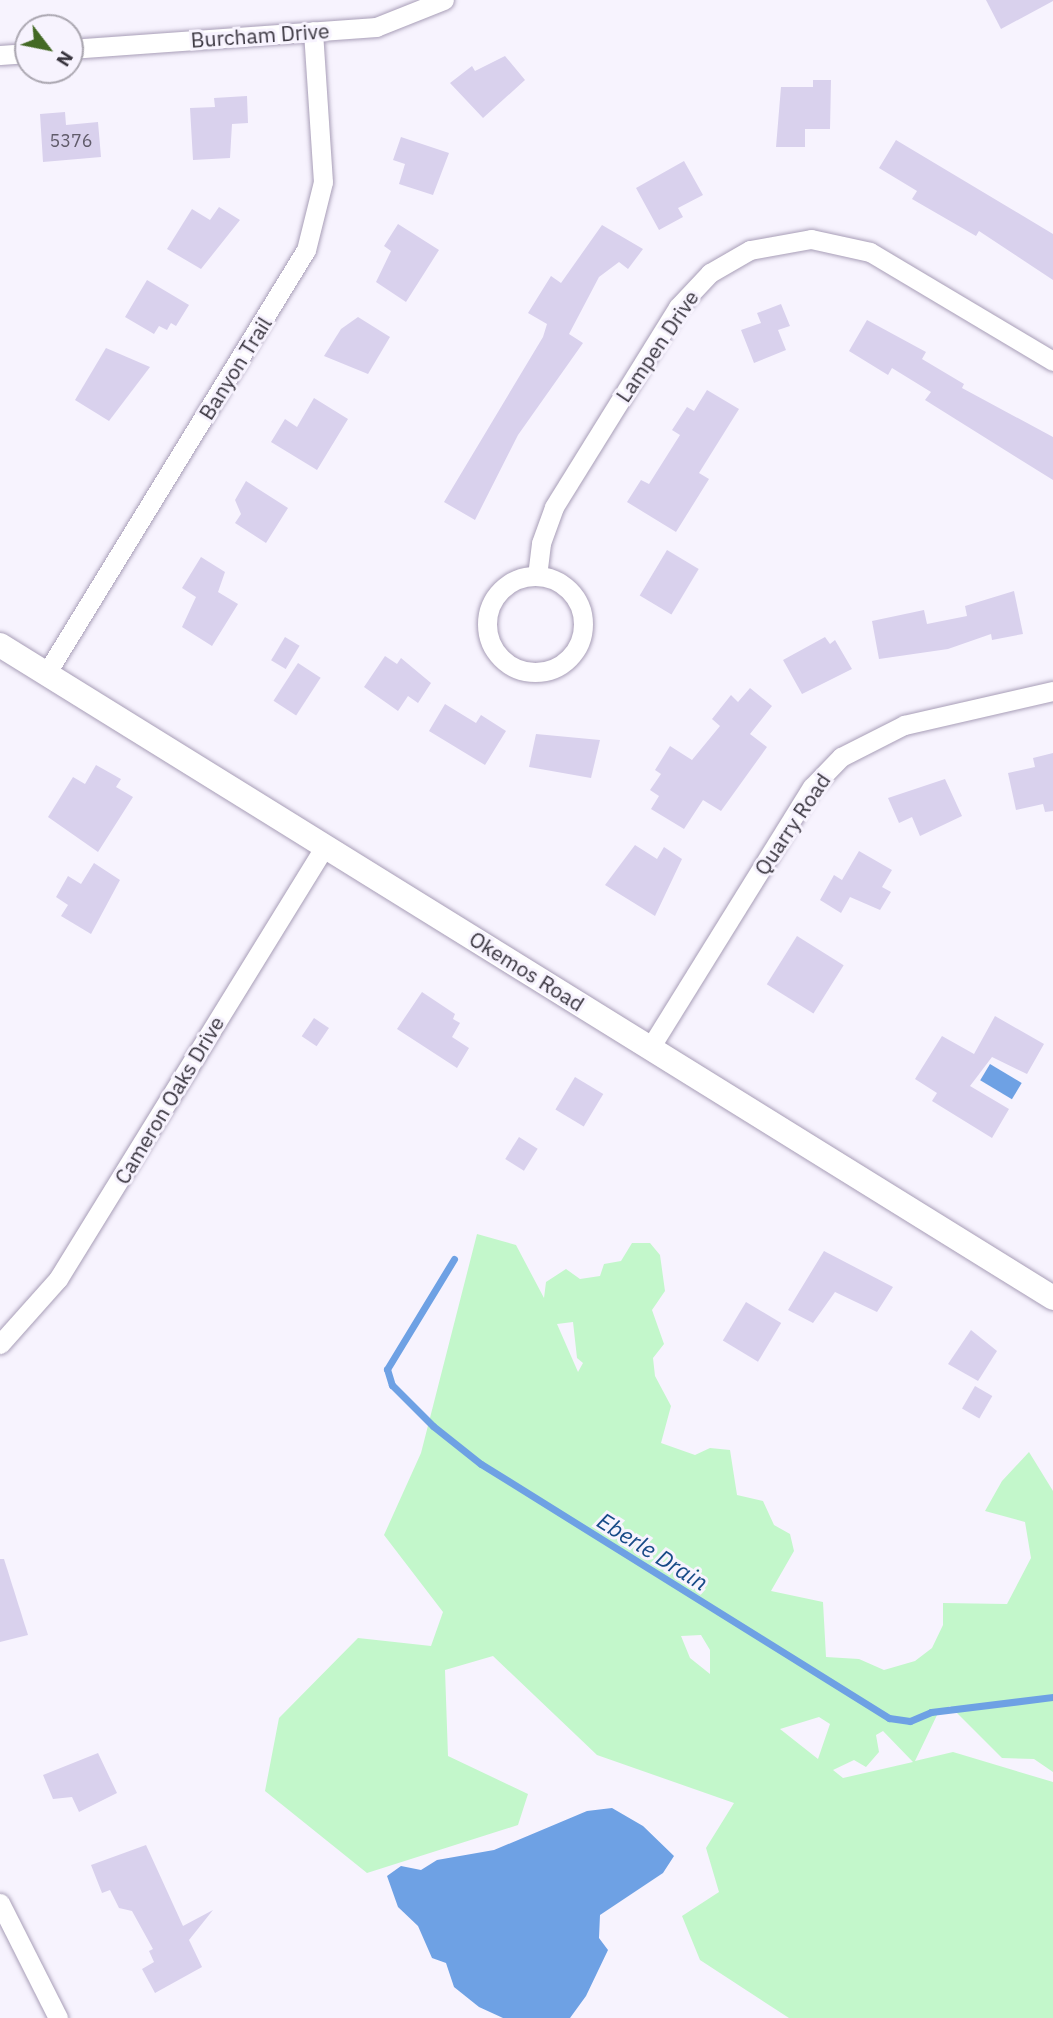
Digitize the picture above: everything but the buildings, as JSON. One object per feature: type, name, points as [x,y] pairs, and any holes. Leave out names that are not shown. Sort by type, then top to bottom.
[{"type":"street","name":"Burcham Drive","points":[[84,49],[313,32],[399,22],[444,0]]},
{"type":"street","name":"Banyon Trail","points":[[46,674],[306,250],[323,183],[313,32]]},
{"type":"street","name":"Lampen Drive","points":[[537,576],[541,544],[554,507],[678,307],[710,274],[750,250],[811,239],[870,252],[1053,361]]},
{"type":"street","points":[[537,576],[571,591],[583,626],[568,659],[533,672],[500,657],[487,622],[503,589],[537,576]]},
{"type":"street","name":"Okemos Road","points":[[0,645],[1053,1298]]},
{"type":"street","name":"Quarry Road","points":[[650,1048],[812,788],[841,757],[904,725],[1053,691]]},
{"type":"street","name":"Cameron Oaks Drive","points":[[0,1344],[29,1316],[81,1244],[325,846]]},
{"type":"street","points":[[0,1903],[58,2018]]},
{"type":"green space","points":[[477,1234],[516,1245],[544,1298],[546,1282],[566,1269],[580,1279],[600,1276],[604,1264],[621,1261],[632,1243],[650,1243],[660,1255],[665,1291],[652,1310],[664,1344],[653,1358],[655,1376],[671,1406],[661,1443],[695,1455],[710,1448],[730,1450],[737,1495],[763,1501],[774,1525],[790,1534],[794,1551],[771,1591],[823,1602],[826,1657],[859,1659],[884,1670],[915,1661],[932,1648],[943,1625],[943,1603],[1007,1604],[1031,1558],[1025,1522],[985,1511],[1002,1481],[1029,1452],[1053,1491],[1053,1772],[1034,1759],[1002,1758],[950,1706],[938,1713],[915,1761],[953,1752],[1053,1782],[1053,2018],[789,2018],[700,1960],[682,1916],[719,1892],[706,1848],[734,1803],[597,1755],[493,1656],[445,1670],[448,1756],[528,1794],[518,1825],[367,1873],[265,1791],[279,1718],[358,1638],[431,1646],[443,1612],[384,1535],[421,1453]],"holes":[[[573,1322],[577,1358],[583,1363],[578,1372],[557,1324]],[[701,1635],[710,1650],[710,1674],[690,1658],[681,1636]],[[819,1717],[830,1724],[818,1759],[780,1729]],[[883,1731],[913,1762],[843,1778],[833,1770],[854,1760],[866,1767],[879,1752],[876,1735]]]},
{"type":"water","points":[[990,1064],[1022,1083],[1012,1099],[980,1080]]},
{"type":"water","points":[[612,1808],[643,1826],[674,1856],[663,1873],[600,1915],[599,1938],[608,1950],[586,1996],[570,2018],[503,2018],[479,2007],[454,1987],[446,1963],[432,1958],[418,1926],[398,1907],[387,1876],[401,1866],[421,1870],[437,1860],[494,1850],[587,1811]]},
{"type":"waterway","name":"Eberle Drain","points":[[454,1259],[387,1369],[392,1385],[433,1426],[481,1464],[889,1718],[910,1721],[931,1712],[1053,1697]]}]
